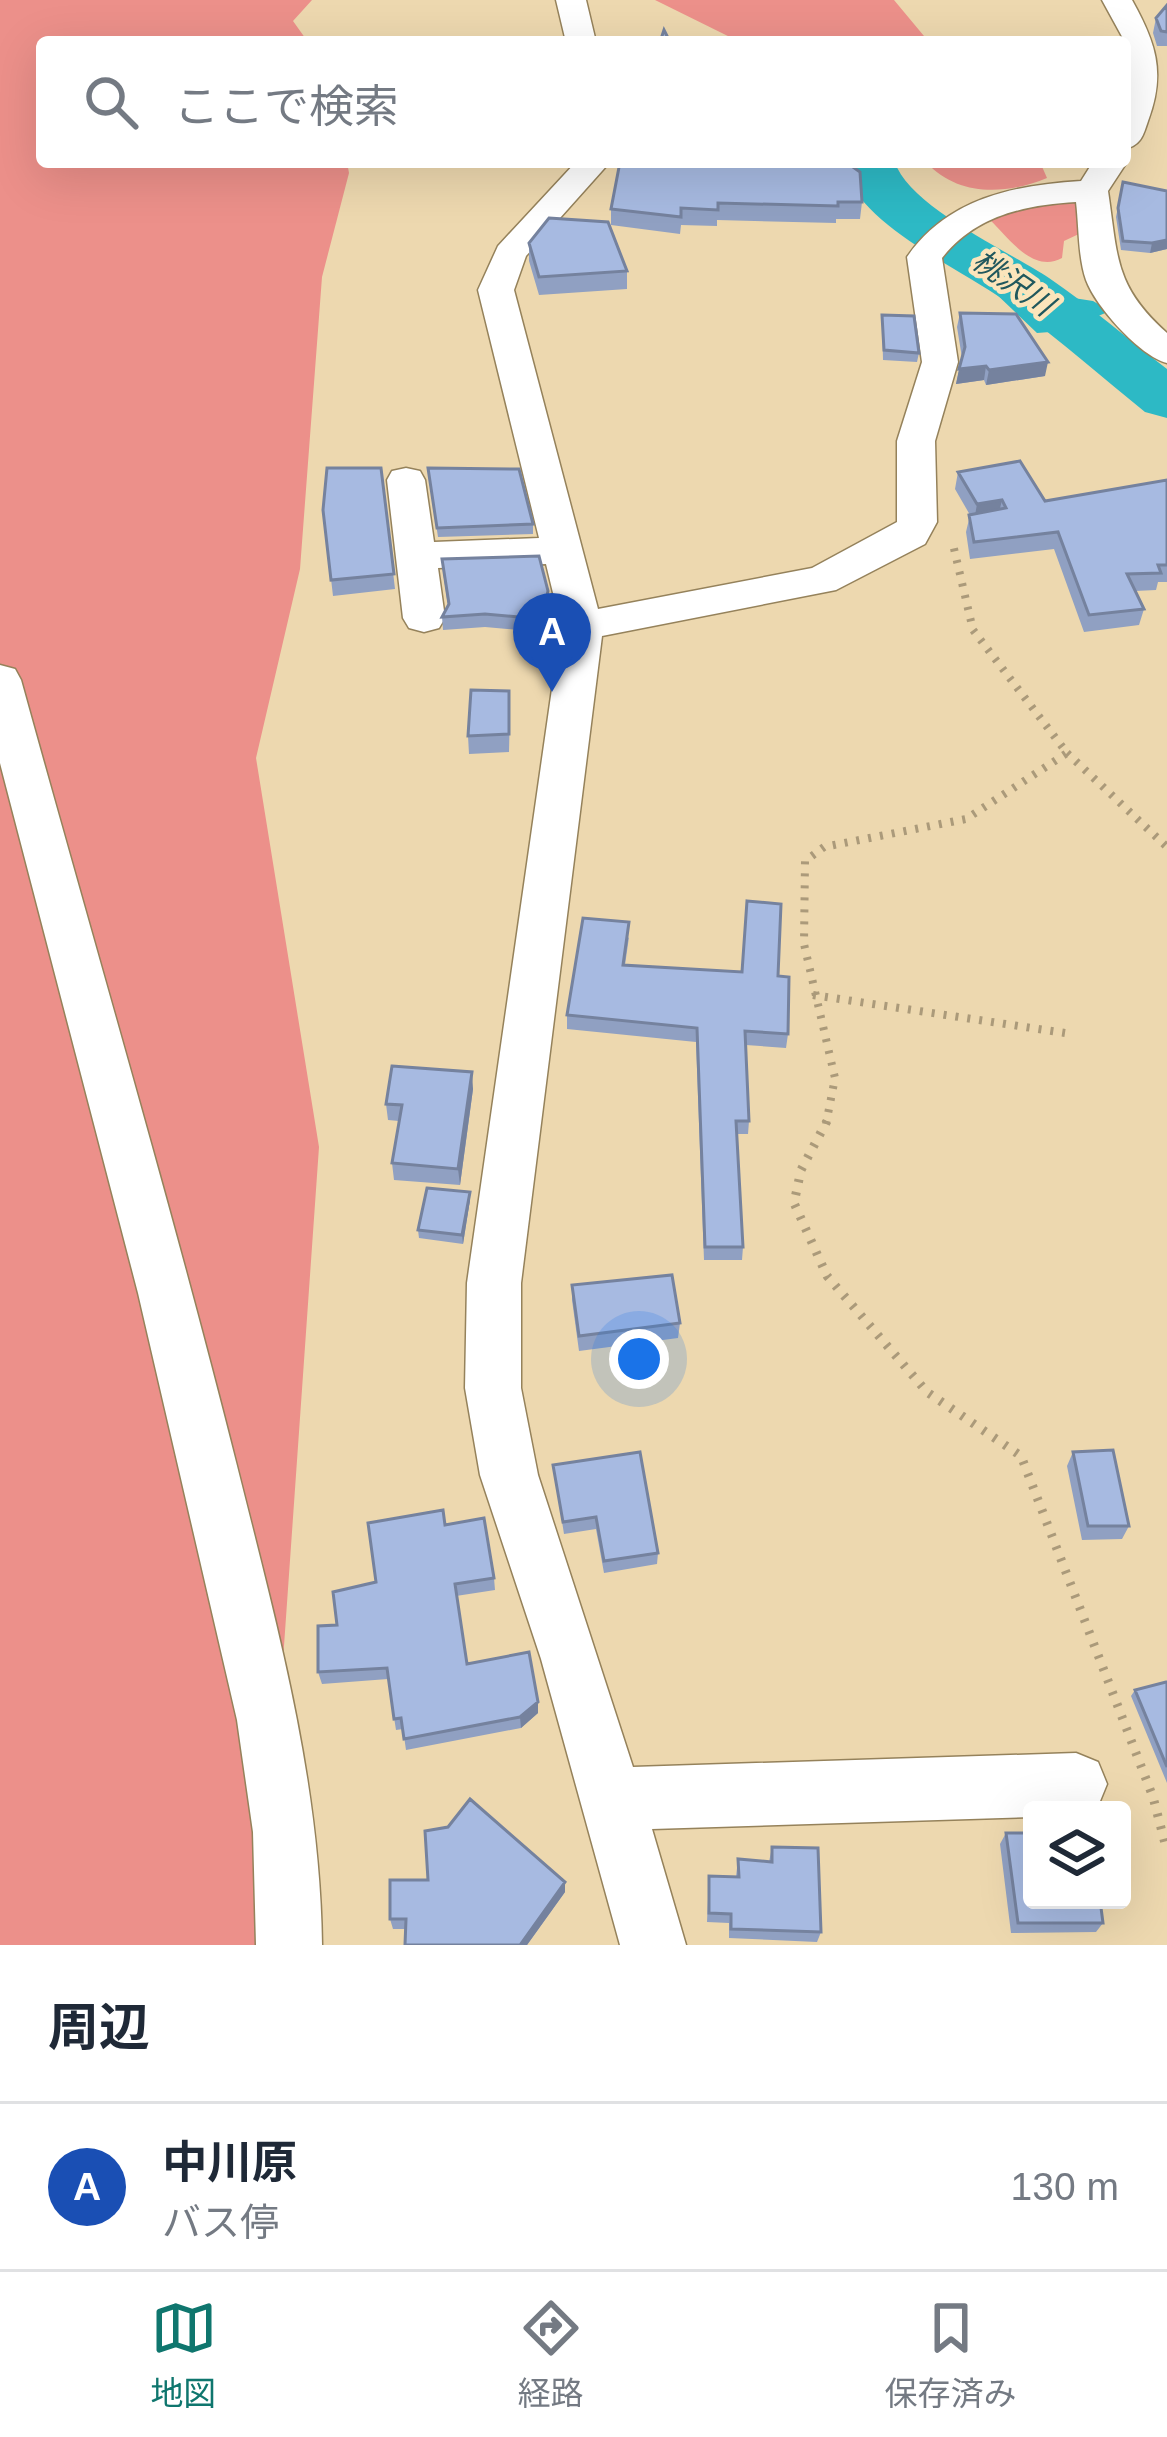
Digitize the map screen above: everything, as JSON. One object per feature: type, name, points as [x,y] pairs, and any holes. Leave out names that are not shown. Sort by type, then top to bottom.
[{"type":"street","points":[[1117,0],[1155,56],[1131,123]]},
{"type":"street","points":[[571,1],[580,36]]},
{"type":"street","points":[[588,168],[555,208],[512,248],[498,268],[496,290],[582,626],[494,1283],[493,1388],[508,1475],[613,1798],[653,1945]]},
{"type":"street","points":[[582,626],[822,580],[911,535],[916,513],[916,441],[940,362],[924,273],[944,237],[1000,201],[1101,176],[1104,280],[1133,322],[1167,352]]},
{"type":"street","points":[[406,480],[424,618]]},
{"type":"street","points":[[417,556],[561,550]]},
{"type":"street","points":[[0,680],[166,1284],[243,1610],[281,1783],[292,1871],[289,1945]]},
{"type":"street","points":[[613,1798],[1076,1784]]},
{"type":"path","points":[[916,513],[951,537],[973,630],[1067,753],[1167,847]]},
{"type":"path","points":[[1067,753],[966,819],[824,848],[805,860],[804,944],[835,1078],[831,1114],[801,1169],[794,1203],[827,1276],[880,1342],[927,1392],[1021,1456],[1153,1797],[1167,1851]]},
{"type":"path","points":[[813,994],[1065,1033]]},
{"type":"shaded area","points":[[0,0],[312,0],[293,21],[304,36],[36,36],[36,168],[348,168],[349,173],[322,277],[300,569],[256,758],[319,1147],[263,1945],[0,1945]]},
{"type":"shaded area","points":[[655,0],[894,0],[924,36],[728,36]]},
{"type":"shaded area","points":[[933,168],[1043,168],[1047,178],[1015,188],[983,190]]},
{"type":"shaded area","points":[[1078,198],[1081,233],[1064,241],[1062,258],[1051,262],[1022,252],[990,220],[992,215]]},
{"type":"water","points":[[859,168],[881,168],[894,195],[923,215],[1054,295],[1093,301],[1110,311],[1063,331],[1037,333],[950,250],[859,182]]},
{"type":"building","points":[[1167,5],[1167,32],[1161,31],[1156,18]]},
{"type":"building","points":[[619,168],[854,168],[860,172],[862,202],[838,202],[838,206],[718,203],[718,210],[681,208],[681,217],[611,209]]},
{"type":"building","points":[[1123,182],[1167,191],[1167,240],[1123,241],[1118,208]]},
{"type":"building","points":[[549,218],[608,222],[627,271],[539,277],[529,243]]},
{"type":"building","points":[[960,313],[1016,314],[1048,362],[959,369],[965,347]]},
{"type":"building","points":[[882,315],[914,316],[919,353],[884,350]]},
{"type":"building","points":[[1020,461],[1045,501],[1167,480],[1167,565],[1158,565],[1161,573],[1127,574],[1144,609],[1089,615],[1058,532],[974,542],[969,515],[1006,508],[1002,500],[977,504],[958,472]]},
{"type":"building","points":[[327,468],[381,468],[394,574],[331,580],[323,510]]},
{"type":"building","points":[[428,468],[519,469],[533,524],[437,528]]},
{"type":"building","points":[[539,556],[548,591],[541,619],[485,614],[442,617],[449,604],[442,559]]},
{"type":"building","points":[[471,690],[509,691],[509,734],[468,736]]},
{"type":"building","points":[[747,901],[781,904],[778,976],[789,977],[788,1034],[745,1031],[749,1121],[736,1121],[743,1247],[705,1247],[697,1028],[567,1015],[583,918],[629,922],[623,965],[742,972]]},
{"type":"building","points":[[392,1066],[472,1072],[458,1169],[392,1163],[402,1105],[386,1104]]},
{"type":"building","points":[[427,1188],[470,1192],[462,1235],[418,1230]]},
{"type":"building","points":[[672,1275],[680,1323],[579,1336],[572,1285]]},
{"type":"building","points":[[1113,1450],[1129,1526],[1088,1526],[1073,1452]]},
{"type":"building","points":[[640,1452],[658,1553],[604,1561],[596,1517],[563,1522],[553,1465]]},
{"type":"building","points":[[443,1510],[445,1525],[484,1518],[494,1578],[455,1584],[467,1664],[529,1652],[538,1702],[520,1717],[404,1739],[401,1718],[394,1719],[387,1668],[318,1672],[318,1626],[337,1625],[333,1592],[376,1582],[368,1523]]},
{"type":"building","points":[[1167,1682],[1167,1767],[1135,1690]]},
{"type":"building","points":[[470,1799],[565,1882],[520,1945],[405,1945],[406,1919],[390,1919],[390,1880],[428,1880],[425,1831],[448,1827]]},
{"type":"building","points":[[1006,1833],[1023,1833],[1023,1909],[1101,1909],[1103,1923],[1018,1923]]},
{"type":"building","points":[[772,1847],[818,1848],[821,1932],[731,1929],[731,1914],[709,1913],[709,1876],[739,1877],[738,1859],[772,1862]]},
{"type":"waterway","name":"桃沢川","points":[[870,168],[874,183],[905,211],[1031,292],[1167,399]]},
{"type":"place","name":"中川原","points":[[552,692]]}]
